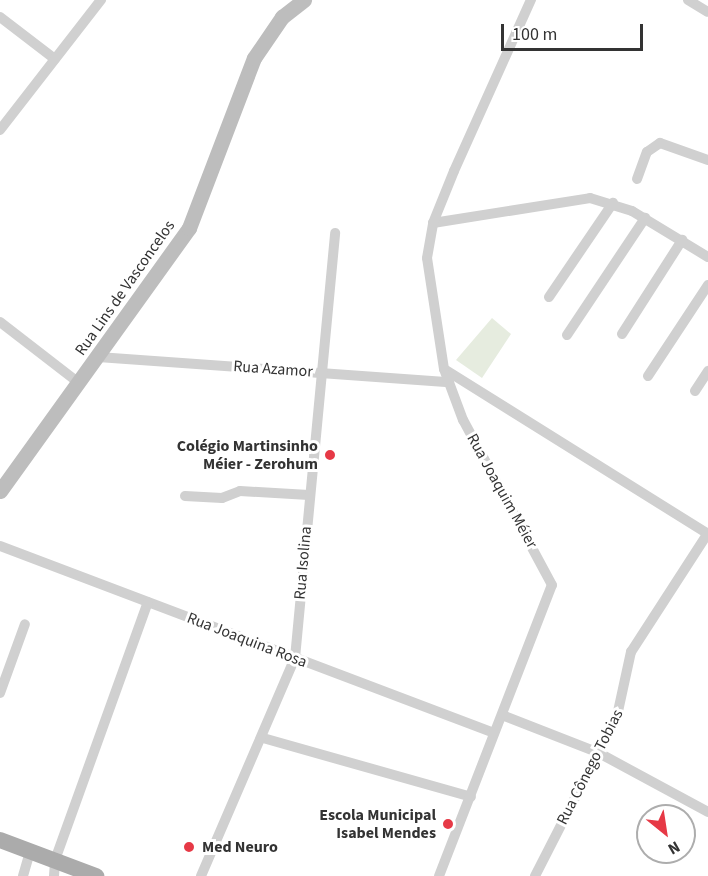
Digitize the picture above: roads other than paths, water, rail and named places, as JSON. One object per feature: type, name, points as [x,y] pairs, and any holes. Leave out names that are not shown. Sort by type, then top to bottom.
[{"type":"main road","points":[[0,840],[30,851],[55,868],[96,876]]},
{"type":"street","points":[[0,130],[101,0]]},
{"type":"street","name":"Rua Lins de Vasconcelos","points":[[0,491],[189,228],[254,58],[282,17],[304,0]]},
{"type":"street","name":"Rua Joaquim Méier","points":[[439,876],[552,585],[475,448],[448,382],[429,276],[433,223],[531,0]]},
{"type":"street","points":[[688,0],[708,12]]},
{"type":"street","points":[[0,17],[56,59]]},
{"type":"street","points":[[637,179],[648,152],[660,143],[708,160]]},
{"type":"street","points":[[433,223],[574,200],[613,203],[645,218],[708,257]]},
{"type":"street","points":[[549,297],[613,203]]},
{"type":"street","points":[[567,335],[645,218]]},
{"type":"street","name":"Rua Isolina","points":[[201,876],[263,738],[295,658],[336,233]]},
{"type":"street","points":[[622,334],[682,240]]},
{"type":"street","points":[[648,376],[708,285]]},
{"type":"street","points":[[0,322],[79,383]]},
{"type":"street","name":"Rua Azamor","points":[[98,357],[448,382]]},
{"type":"street","points":[[444,369],[708,534]]},
{"type":"street","points":[[695,391],[708,371]]},
{"type":"street","points":[[184,496],[222,498],[240,491],[309,495]]},
{"type":"street","name":"Rua Cônego Tobias","points":[[535,876],[622,704],[631,652],[708,534]]},
{"type":"street","name":"Rua Joaquina Rosa","points":[[0,546],[494,733]]},
{"type":"street","points":[[55,868],[148,602]]},
{"type":"street","points":[[0,693],[25,624]]},
{"type":"street","points":[[502,715],[597,752],[708,812]]},
{"type":"street","points":[[263,738],[471,797]]},
{"type":"street","points":[[23,876],[30,851]]},
{"type":"place","name":"Colégio Martinsinho Méier - Zerohum","points":[[330,455]]},
{"type":"place","name":"Escola Municipal Isabel Mendes","points":[[448,824]]},
{"type":"place","name":"Med Neuro","points":[[189,847]]}]
